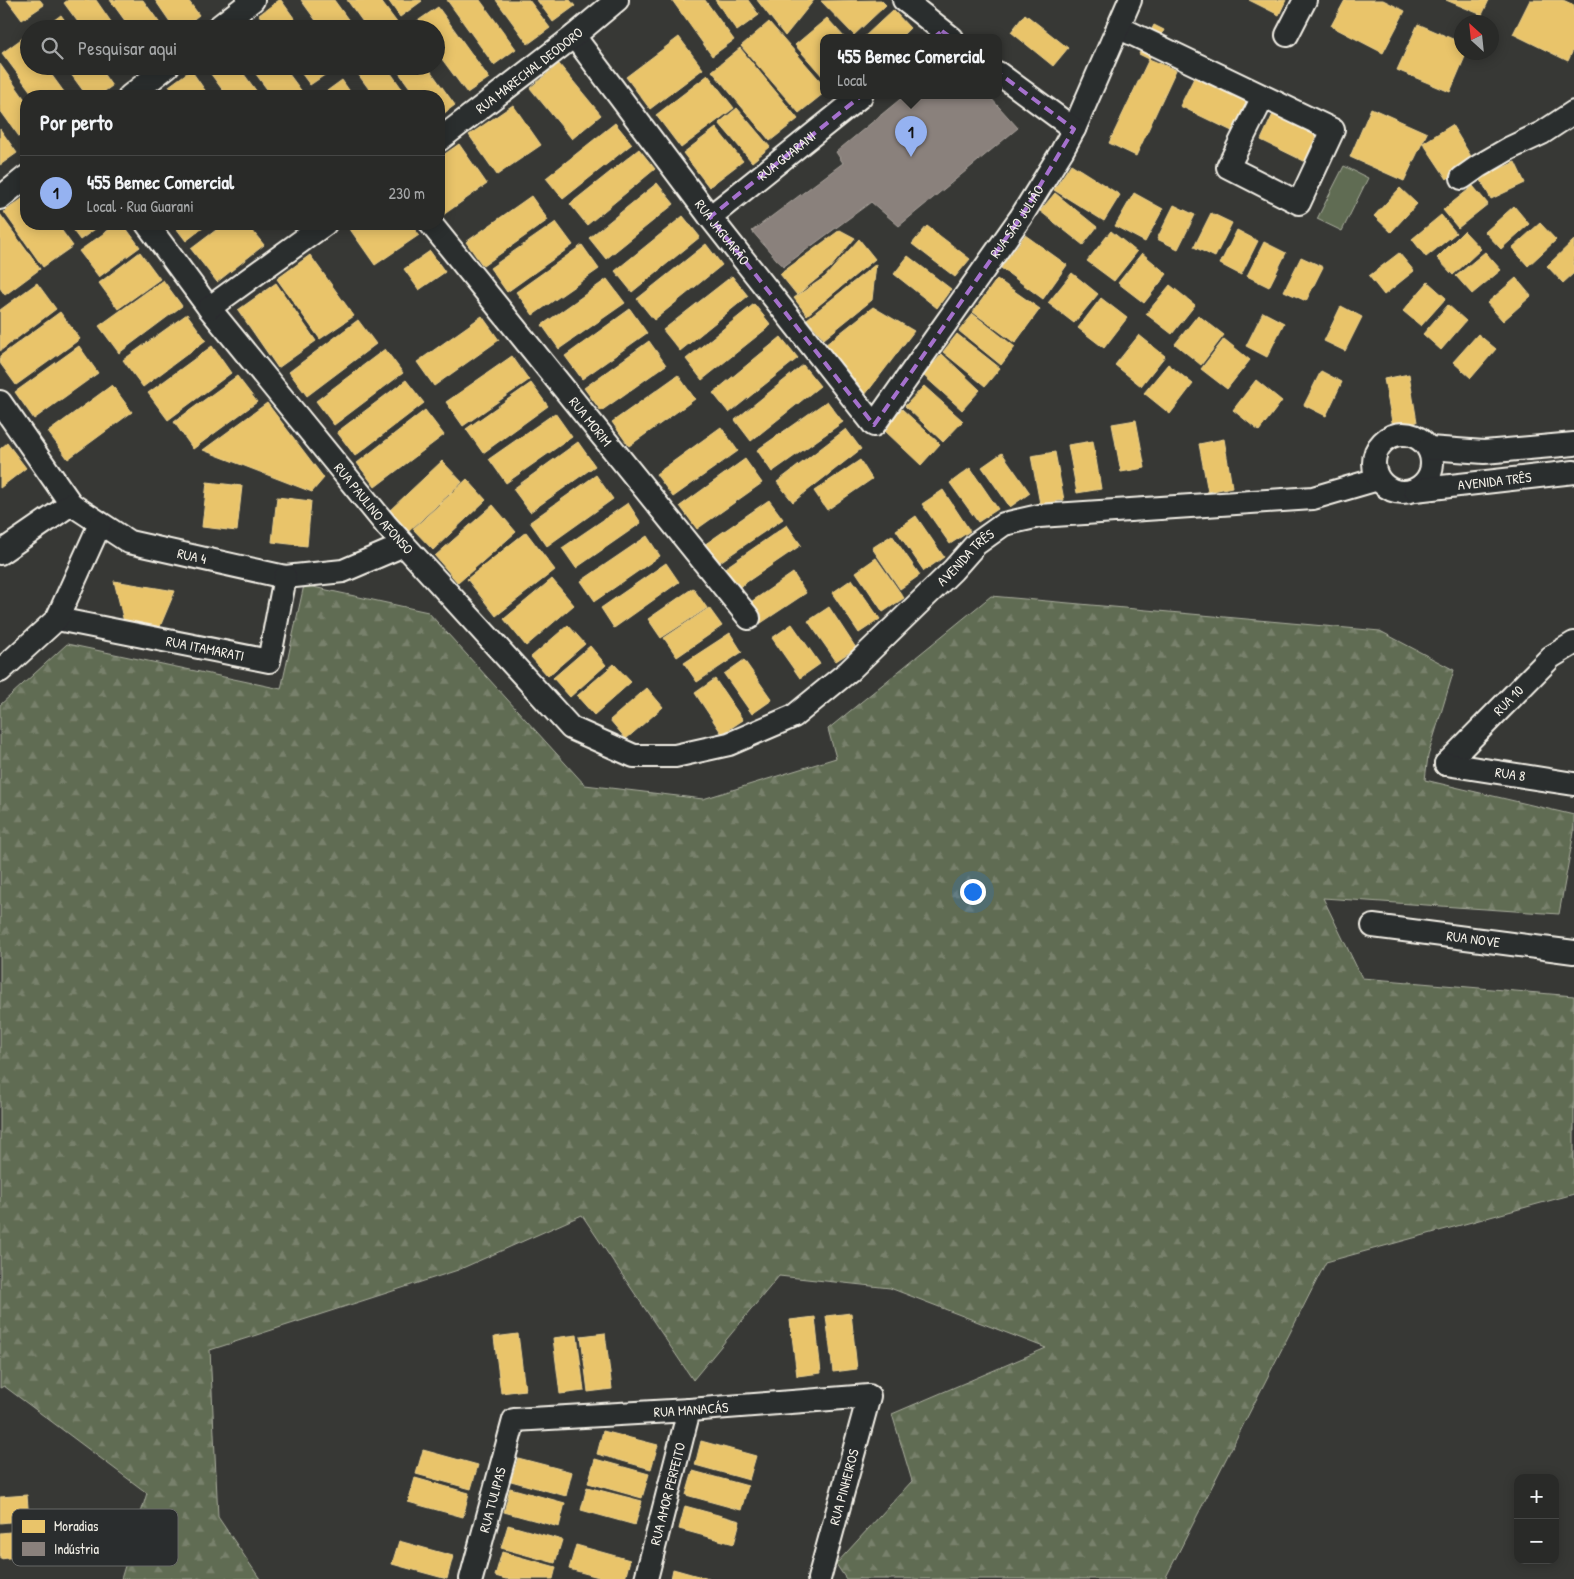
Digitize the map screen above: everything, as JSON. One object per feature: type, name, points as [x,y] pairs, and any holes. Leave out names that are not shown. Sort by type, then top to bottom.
[{"type":"street","points":[[227,20],[253,0]]},
{"type":"street","name":"RUA MARECHAL DEODORO","points":[[445,135],[574,36],[617,0]]},
{"type":"street","points":[[904,0],[941,34]]},
{"type":"street","name":"RUA SÃO JULIÃO","points":[[874,425],[1021,217],[1074,129],[1130,0]]},
{"type":"street","points":[[1287,35],[1305,0]]},
{"type":"street","points":[[1118,27],[1333,130],[1299,203],[1228,167],[1263,97]]},
{"type":"street","name":"RUA JAGUARÃO","points":[[574,36],[710,217],[874,425]]},
{"type":"street","points":[[138,90],[157,75]]},
{"type":"street","points":[[1002,76],[1074,129]]},
{"type":"street","name":"RUA GUARANI","points":[[710,217],[858,99]]},
{"type":"street","points":[[1462,178],[1510,148],[1542,133],[1574,112]]},
{"type":"street","points":[[0,198],[20,182]]},
{"type":"street","name":"RUA PAULINO AFONSO","points":[[151,230],[209,308],[387,526],[571,728],[634,756]]},
{"type":"street","points":[[209,308],[317,230]]},
{"type":"street","name":"RUA MORIM","points":[[436,230],[749,618]]},
{"type":"street","points":[[0,402],[71,504],[0,553]]},
{"type":"street","name":"AVENIDA TRÊS","points":[[1574,444],[1484,452],[1429,448],[1423,441],[1405,434],[1395,435],[1380,445],[1375,453],[1373,463],[1378,480],[1386,488],[1395,492],[1574,472]]},
{"type":"street","points":[[1415,490],[1430,477],[1432,457],[1429,448]]},
{"type":"street","name":"AVENIDA TRÊS","points":[[634,756],[675,756],[729,744],[794,716],[849,671],[953,570],[976,544],[1004,524],[1039,516],[1313,498],[1378,480]]},
{"type":"street","name":"RUA 4","points":[[71,504],[129,542],[285,576],[342,570],[404,545]]},
{"type":"street","points":[[0,671],[57,619],[100,524]]},
{"type":"street","name":"RUA ITAMARATI","points":[[57,619],[269,661],[285,576]]},
{"type":"street","name":"RUA 10","points":[[1446,764],[1551,656],[1574,643]]},
{"type":"street","name":"RUA 8","points":[[1446,764],[1574,784]]},
{"type":"street","name":"RUA NOVE","points":[[1373,926],[1574,952]]},
{"type":"street","name":"RUA MANACÁS","points":[[514,1420],[689,1410],[869,1396]]},
{"type":"street","name":"RUA PINHEIROS","points":[[819,1579],[869,1396]]},
{"type":"street","name":"RUA AMOR PERFEITO","points":[[646,1579],[689,1410]]},
{"type":"street","name":"RUA TULIPAS","points":[[471,1579],[514,1420]]},
{"type":"highlighted area","points":[[942,31],[1074,129],[1021,217],[874,425],[710,217]]},
{"type":"green space","points":[[1344,166],[1368,178],[1342,231],[1317,219]]},
{"type":"green space","points":[[304,585],[428,612],[585,785],[703,799],[836,758],[828,729],[991,596],[1380,631],[1454,670],[1428,756],[1425,780],[1574,815],[1574,832],[1559,914],[1323,898],[1362,978],[1574,996],[1574,1194],[1326,1262],[1165,1579],[846,1579],[836,1564],[912,1481],[892,1414],[1046,1348],[890,1288],[779,1276],[693,1380],[582,1215],[458,1270],[210,1350],[218,1517],[260,1579],[121,1579],[125,1566],[178,1566],[178,1509],[142,1509],[147,1493],[4,1386],[0,1388],[0,705],[67,644],[281,689]]},
{"type":"building: Moradias","points":[[7,0],[40,0],[44,5],[22,20]]},
{"type":"building: Moradias","points":[[68,0],[96,0],[110,20],[76,20],[64,3]]},
{"type":"building: Moradias","points":[[110,0],[143,0],[157,20],[124,20]]},
{"type":"building: Moradias","points":[[155,0],[188,0],[199,15],[193,20],[169,20]]},
{"type":"building: Moradias","points":[[281,0],[295,20],[263,20],[259,15]]},
{"type":"building: Moradias","points":[[301,0],[334,0],[348,20],[315,20]]},
{"type":"building: Moradias","points":[[347,0],[380,0],[395,20],[361,20]]},
{"type":"building: Moradias","points":[[388,0],[421,0],[422,1],[400,17]]},
{"type":"building: Moradias","points":[[447,0],[480,0],[516,49],[494,65]]},
{"type":"building: Moradias","points":[[496,0],[529,0],[550,28],[528,44]]},
{"type":"building: Moradias","points":[[537,0],[570,0],[575,6],[553,22]]},
{"type":"building: Moradias","points":[[672,0],[705,0],[734,40],[712,56]]},
{"type":"building: Moradias","points":[[715,0],[748,0],[759,15],[737,31]]},
{"type":"building: Moradias","points":[[757,0],[814,0],[785,36]]},
{"type":"building: Moradias","points":[[881,0],[886,5],[853,34],[821,1]]},
{"type":"building: Moradias","points":[[1249,0],[1286,0],[1279,15]]},
{"type":"building: Moradias","points":[[1345,0],[1383,0],[1405,11],[1383,53],[1331,26]]},
{"type":"building: Moradias","points":[[1446,0],[1489,0],[1482,15]]},
{"type":"building: Moradias","points":[[1530,0],[1563,0],[1574,5],[1574,48],[1568,61],[1513,34]]},
{"type":"building: Moradias","points":[[438,7],[489,78],[467,93],[445,63],[445,20],[419,20]]},
{"type":"building: Moradias","points":[[893,10],[910,28],[904,34],[867,34]]},
{"type":"building: Moradias","points":[[1025,14],[1068,48],[1053,66],[1011,32]]},
{"type":"building: Moradias","points":[[61,15],[65,20],[54,20]]},
{"type":"building: Moradias","points":[[827,18],[841,34],[820,34],[820,73],[795,45]]},
{"type":"building: Moradias","points":[[769,22],[820,80],[820,96],[799,113],[741,46]]},
{"type":"building: Moradias","points":[[1418,24],[1454,40],[1454,60],[1464,60],[1450,92],[1397,70]]},
{"type":"building: Moradias","points":[[1154,25],[1164,30],[1149,59],[1139,54]]},
{"type":"building: Moradias","points":[[679,37],[703,69],[650,109],[626,77]]},
{"type":"building: Moradias","points":[[20,40],[20,75],[52,75],[63,90],[30,90],[2,53]]},
{"type":"building: Moradias","points":[[740,48],[798,119],[770,141],[712,71]]},
{"type":"building: Moradias","points":[[1149,59],[1176,70],[1136,156],[1109,143]]},
{"type":"building: Moradias","points":[[0,64],[20,92],[20,138],[0,110]]},
{"type":"building: Moradias","points":[[559,64],[601,115],[572,139],[530,88]]},
{"type":"building: Moradias","points":[[1196,74],[1249,100],[1234,132],[1180,106]]},
{"type":"building: Moradias","points":[[72,75],[104,75],[112,86],[106,90],[83,90]]},
{"type":"building: Moradias","points":[[184,75],[194,75],[205,90],[172,90],[169,86]]},
{"type":"building: Moradias","points":[[212,75],[245,75],[256,90],[223,90]]},
{"type":"building: Moradias","points":[[257,75],[290,75],[301,90],[268,90]]},
{"type":"building: Moradias","points":[[303,75],[325,75],[310,85]]},
{"type":"building: Moradias","points":[[359,75],[392,75],[403,90],[370,90]]},
{"type":"building: Moradias","points":[[401,75],[433,75],[444,90],[412,90]]},
{"type":"building: Moradias","points":[[708,75],[734,108],[681,148],[656,115]]},
{"type":"building: Moradias","points":[[342,80],[349,90],[328,90]]},
{"type":"building: Moradias","points":[[445,91],[455,105],[445,112]]},
{"type":"building: Moradias","points":[[513,105],[541,145],[497,175],[469,135]]},
{"type":"building: Moradias","points":[[737,108],[770,147],[752,162],[719,123]]},
{"type":"building: Moradias","points":[[1371,108],[1427,133],[1404,181],[1350,157]]},
{"type":"building: Moradias","points":[[1274,112],[1322,135],[1308,163],[1261,140]]},
{"type":"building: Moradias","points":[[615,123],[632,144],[563,199],[546,178]]},
{"type":"building: Moradias","points":[[1452,125],[1472,158],[1447,179],[1423,143]]},
{"type":"building: Moradias","points":[[716,128],[743,161],[709,187],[683,153]]},
{"type":"building: Moradias","points":[[0,129],[17,153],[0,165]]},
{"type":"building: Moradias","points":[[459,144],[487,184],[445,214],[445,154]]},
{"type":"building: Moradias","points":[[639,149],[655,169],[587,225],[570,204]]},
{"type":"building: Moradias","points":[[1515,162],[1525,183],[1491,199],[1480,178]]},
{"type":"building: Moradias","points":[[1071,164],[1120,195],[1104,221],[1054,190]]},
{"type":"building: Moradias","points":[[657,183],[674,204],[606,259],[589,238]]},
{"type":"building: Moradias","points":[[1473,186],[1488,204],[1458,228],[1443,210]]},
{"type":"building: Moradias","points":[[1400,188],[1417,204],[1391,232],[1374,216]]},
{"type":"building: Moradias","points":[[1055,193],[1097,227],[1083,245],[1040,211]]},
{"type":"building: Moradias","points":[[1134,193],[1163,209],[1145,242],[1115,226]]},
{"type":"building: Moradias","points":[[531,196],[548,220],[483,266],[466,242]]},
{"type":"building: Moradias","points":[[20,200],[20,230],[61,230],[73,246],[43,267],[4,212]]},
{"type":"building: Moradias","points":[[1174,205],[1195,215],[1178,249],[1157,239]]},
{"type":"building: Moradias","points":[[1514,206],[1529,224],[1501,249],[1485,232]]},
{"type":"building: Moradias","points":[[1211,213],[1232,223],[1215,257],[1194,247]]},
{"type":"building: Moradias","points":[[0,214],[40,269],[5,295],[0,288]]},
{"type":"building: Moradias","points":[[1441,215],[1456,233],[1426,257],[1412,239]]},
{"type":"building: Moradias","points":[[683,216],[700,237],[632,292],[615,271]]},
{"type":"building: Moradias","points":[[556,222],[573,245],[507,292],[490,268]]},
{"type":"building: Moradias","points":[[1540,223],[1556,240],[1528,266],[1512,248]]},
{"type":"building: Moradias","points":[[927,226],[970,259],[955,277],[912,244]]},
{"type":"building: Moradias","points":[[72,230],[94,230],[80,240]]},
{"type":"building: Moradias","points":[[109,230],[127,230],[140,247],[99,277],[79,251]]},
{"type":"building: Moradias","points":[[178,230],[200,230],[186,241]]},
{"type":"building: Moradias","points":[[216,230],[252,230],[264,245],[217,282],[191,249]]},
{"type":"building: Moradias","points":[[350,230],[415,230],[419,235],[375,265]]},
{"type":"building: Moradias","points":[[840,230],[855,238],[830,268],[797,295],[780,274]]},
{"type":"building: Moradias","points":[[1237,230],[1258,241],[1241,275],[1220,264]]},
{"type":"building: Moradias","points":[[1111,231],[1137,252],[1114,281],[1087,261]]},
{"type":"building: Moradias","points":[[1464,231],[1481,249],[1453,275],[1437,258]]},
{"type":"building: Moradias","points":[[1025,235],[1067,265],[1043,299],[1001,268]]},
{"type":"building: Moradias","points":[[859,239],[875,259],[807,315],[794,298],[825,277]]},
{"type":"building: Moradias","points":[[1574,240],[1574,273],[1563,283],[1547,266]]},
{"type":"building: Moradias","points":[[1264,242],[1286,253],[1269,287],[1247,276]]},
{"type":"building: Moradias","points":[[706,244],[722,265],[654,320],[637,299]]},
{"type":"building: Moradias","points":[[582,245],[599,269],[533,315],[516,292]]},
{"type":"building: Moradias","points":[[430,251],[445,272],[419,290],[404,269]]},
{"type":"building: Moradias","points":[[140,252],[160,279],[118,309],[99,283]]},
{"type":"building: Moradias","points":[[1485,252],[1501,270],[1472,294],[1456,276]]},
{"type":"building: Moradias","points":[[1142,253],[1167,274],[1144,303],[1118,283]]},
{"type":"building: Moradias","points":[[1399,253],[1414,271],[1384,295],[1369,276]]},
{"type":"building: Moradias","points":[[310,255],[354,316],[320,339],[277,279]]},
{"type":"building: Moradias","points":[[908,256],[951,289],[937,308],[894,274]]},
{"type":"building: Moradias","points":[[1301,257],[1323,267],[1306,301],[1284,291]]},
{"type":"building: Moradias","points":[[876,264],[872,300],[824,339],[807,319]]},
{"type":"building: Moradias","points":[[1072,273],[1098,294],[1074,323],[1048,303]]},
{"type":"building: Moradias","points":[[732,276],[748,296],[680,351],[663,330]]},
{"type":"building: Moradias","points":[[1516,278],[1531,296],[1503,321],[1487,303]]},
{"type":"building: Moradias","points":[[607,279],[625,303],[559,349],[542,325]]},
{"type":"building: Moradias","points":[[997,279],[1040,309],[1015,343],[973,312]]},
{"type":"building: Moradias","points":[[163,280],[182,306],[119,353],[99,326]]},
{"type":"building: Moradias","points":[[1428,282],[1446,298],[1421,326],[1403,311]]},
{"type":"building: Moradias","points":[[37,283],[56,309],[0,351],[0,310]]},
{"type":"building: Moradias","points":[[276,283],[316,341],[278,368],[238,310]]},
{"type":"building: Moradias","points":[[1170,285],[1195,305],[1172,334],[1146,314]]},
{"type":"building: Moradias","points":[[1101,298],[1127,318],[1104,348],[1078,328]]},
{"type":"building: Moradias","points":[[754,304],[771,325],[702,380],[686,359]]},
{"type":"building: Moradias","points":[[1448,305],[1466,321],[1441,350],[1423,334]]},
{"type":"building: Moradias","points":[[1341,306],[1362,317],[1345,351],[1324,341]]},
{"type":"building: Moradias","points":[[873,307],[914,331],[865,395],[825,345]]},
{"type":"building: Moradias","points":[[630,309],[647,333],[582,379],[565,356]]},
{"type":"building: Moradias","points":[[60,312],[80,339],[16,385],[0,363],[0,356]]},
{"type":"building: Moradias","points":[[1263,312],[1284,323],[1267,357],[1246,346]]},
{"type":"building: Moradias","points":[[187,314],[206,340],[143,387],[123,360]]},
{"type":"building: Moradias","points":[[973,314],[1015,347],[1001,365],[959,331]]},
{"type":"building: Moradias","points":[[1198,315],[1224,335],[1201,365],[1175,344]]},
{"type":"building: Moradias","points":[[482,316],[499,340],[434,386],[417,362]]},
{"type":"building: Moradias","points":[[358,320],[376,344],[307,396],[289,372]]},
{"type":"building: Moradias","points":[[957,334],[1000,368],[985,386],[943,352]]},
{"type":"building: Moradias","points":[[1478,334],[1496,349],[1471,378],[1453,362]]},
{"type":"building: Moradias","points":[[1139,335],[1165,356],[1141,386],[1115,365]]},
{"type":"building: Moradias","points":[[781,337],[798,358],[729,413],[713,393]]},
{"type":"building: Moradias","points":[[1224,339],[1250,360],[1227,389],[1201,369]]},
{"type":"building: Moradias","points":[[649,341],[666,365],[601,411],[584,388]]},
{"type":"building: Moradias","points":[[79,346],[98,373],[34,419],[15,392]]},
{"type":"building: Moradias","points":[[212,346],[231,373],[168,420],[148,393]]},
{"type":"building: Moradias","points":[[385,349],[403,373],[334,425],[316,401]]},
{"type":"building: Moradias","points":[[942,354],[980,390],[962,410],[923,375]]},
{"type":"building: Moradias","points":[[512,356],[529,380],[463,426],[446,402]]},
{"type":"building: Moradias","points":[[1168,364],[1193,384],[1170,414],[1144,393]]},
{"type":"building: Moradias","points":[[803,365],[820,386],[751,441],[735,420]]},
{"type":"building: Moradias","points":[[1321,371],[1342,382],[1326,416],[1304,405]]},
{"type":"building: Moradias","points":[[1409,374],[1417,422],[1393,427],[1384,379]]},
{"type":"building: Moradias","points":[[678,375],[695,399],[629,446],[612,422]]},
{"type":"building: Moradias","points":[[237,376],[257,402],[193,449],[174,422]]},
{"type":"building: Moradias","points":[[406,380],[424,403],[355,456],[337,432]]},
{"type":"building: Moradias","points":[[1256,380],[1282,401],[1259,431],[1233,410]]},
{"type":"building: Moradias","points":[[531,383],[548,406],[483,453],[466,429]]},
{"type":"building: Moradias","points":[[112,385],[132,412],[68,459],[48,432]]},
{"type":"building: Moradias","points":[[924,386],[963,421],[943,442],[905,406]]},
{"type":"building: Moradias","points":[[827,401],[843,422],[772,472],[757,450]]},
{"type":"building: Moradias","points":[[267,403],[324,478],[312,492],[203,450]]},
{"type":"building: Moradias","points":[[902,409],[940,444],[921,465],[883,429]]},
{"type":"building: Moradias","points":[[425,410],[444,435],[375,487],[357,463]]},
{"type":"building: Moradias","points":[[555,413],[572,437],[506,483],[489,459]]},
{"type":"building: Moradias","points":[[1136,420],[1145,468],[1121,472],[1112,424]]},
{"type":"building: Moradias","points":[[721,427],[738,451],[673,497],[656,474]]},
{"type":"building: Moradias","points":[[846,429],[861,449],[793,502],[777,482]]},
{"type":"building: Moradias","points":[[1224,439],[1232,487],[1208,492],[1199,444]]},
{"type":"building: Moradias","points":[[1093,441],[1101,489],[1077,493],[1068,445]]},
{"type":"building: Moradias","points":[[578,442],[595,466],[530,512],[513,489]]},
{"type":"building: Moradias","points":[[7,443],[26,468],[0,488],[0,449]]},
{"type":"building: Moradias","points":[[1055,452],[1064,500],[1040,504],[1031,456]]},
{"type":"building: Moradias","points":[[1002,453],[1030,493],[1010,507],[982,467]]},
{"type":"building: Moradias","points":[[745,459],[762,483],[697,529],[680,506]]},
{"type":"building: Moradias","points":[[860,460],[872,479],[827,510],[814,491]]},
{"type":"building: Moradias","points":[[442,461],[462,482],[408,532],[389,511]]},
{"type":"building: Moradias","points":[[970,468],[998,509],[978,522],[950,483]]},
{"type":"building: Moradias","points":[[596,475],[613,499],[547,546],[530,522]]},
{"type":"building: Moradias","points":[[467,479],[486,500],[433,550],[413,529]]},
{"type":"building: Moradias","points":[[207,482],[242,486],[237,531],[202,527]]},
{"type":"building: Moradias","points":[[943,490],[970,531],[950,544],[922,504]]},
{"type":"building: Moradias","points":[[277,497],[311,501],[307,546],[272,542]]},
{"type":"building: Moradias","points":[[769,500],[783,519],[717,564],[704,545]]},
{"type":"building: Moradias","points":[[628,503],[641,523],[576,568],[562,548]]},
{"type":"building: Moradias","points":[[493,505],[516,532],[458,583],[435,556]]},
{"type":"building: Moradias","points":[[916,516],[944,557],[924,571],[896,530]]},
{"type":"building: Moradias","points":[[787,525],[801,545],[735,590],[722,570]]},
{"type":"building: Moradias","points":[[526,532],[555,570],[496,616],[467,579]]},
{"type":"building: Moradias","points":[[892,535],[920,575],[900,589],[872,548]]},
{"type":"building: Moradias","points":[[647,536],[660,556],[595,601],[581,581]]},
{"type":"building: Moradias","points":[[876,558],[904,598],[883,612],[856,572]]},
{"type":"building: Moradias","points":[[666,563],[679,582],[614,628],[601,608]]},
{"type":"building: Moradias","points":[[793,573],[806,593],[761,623],[748,604]]},
{"type":"building: Moradias","points":[[552,579],[574,605],[526,646],[504,619]]},
{"type":"building: Moradias","points":[[852,579],[880,619],[859,633],[832,593]]},
{"type":"building: Moradias","points":[[114,581],[175,591],[159,629],[124,622]]},
{"type":"building: Moradias","points":[[693,588],[707,608],[661,638],[648,619]]},
{"type":"building: Moradias","points":[[829,607],[856,648],[836,661],[808,621]]},
{"type":"building: Moradias","points":[[709,608],[722,626],[677,657],[664,638]]},
{"type":"building: Moradias","points":[[792,624],[820,664],[800,678],[772,638]]},
{"type":"building: Moradias","points":[[568,625],[585,644],[548,676],[531,657]]},
{"type":"building: Moradias","points":[[730,633],[742,652],[697,682],[684,663]]},
{"type":"building: Moradias","points":[[590,646],[606,665],[570,697],[553,678]]},
{"type":"building: Moradias","points":[[744,660],[772,700],[752,714],[724,674]]},
{"type":"building: Moradias","points":[[614,664],[631,682],[594,715],[577,696]]},
{"type":"building: Moradias","points":[[715,679],[743,720],[722,734],[695,693]]},
{"type":"building: Moradias","points":[[647,688],[663,707],[626,739],[610,720]]},
{"type":"building: Moradias","points":[[851,1313],[857,1369],[833,1372],[826,1316]]},
{"type":"building: Moradias","points":[[815,1317],[821,1373],[797,1376],[790,1320]]},
{"type":"building: Moradias","points":[[605,1333],[612,1389],[588,1392],[581,1336]]},
{"type":"building: Moradias","points":[[518,1334],[525,1390],[501,1393],[494,1337]]},
{"type":"building: Moradias","points":[[577,1335],[584,1391],[560,1394],[553,1338]]},
{"type":"building: Moradias","points":[[603,1431],[658,1445],[651,1469],[597,1454]]},
{"type":"building: Moradias","points":[[701,1441],[756,1456],[749,1480],[695,1465]]},
{"type":"building: Moradias","points":[[423,1450],[478,1465],[471,1489],[416,1474]]},
{"type":"building: Moradias","points":[[518,1458],[572,1472],[566,1496],[511,1481]]},
{"type":"building: Moradias","points":[[595,1459],[649,1474],[642,1498],[588,1483]]},
{"type":"building: Moradias","points":[[693,1471],[748,1486],[741,1510],[686,1495]]},
{"type":"building: Moradias","points":[[415,1478],[469,1493],[463,1517],[408,1502]]},
{"type":"building: Moradias","points":[[587,1487],[642,1501],[635,1525],[581,1510]]},
{"type":"building: Moradias","points":[[510,1488],[565,1503],[559,1527],[504,1512]]},
{"type":"building: Moradias","points":[[27,1495],[28,1509],[12,1509],[12,1522],[0,1523],[0,1497]]},
{"type":"building: Moradias","points":[[685,1506],[740,1521],[734,1544],[679,1529]]},
{"type":"building: Moradias","points":[[508,1525],[562,1540],[555,1563],[501,1548]]},
{"type":"building: Moradias","points":[[12,1532],[12,1558],[0,1559],[0,1533]]},
{"type":"building: Moradias","points":[[399,1541],[453,1556],[447,1579],[392,1564]]},
{"type":"building: Moradias","points":[[576,1545],[630,1560],[625,1579],[606,1579],[569,1569]]},
{"type":"building: Moradias","points":[[502,1552],[556,1567],[553,1579],[506,1579],[495,1576]]},
{"type":"building: Moradias","points":[[673,1569],[709,1579],[671,1579]]},
{"type":"building: Indústria","points":[[900,99],[992,99],[1018,128],[899,226],[871,202],[783,267],[752,231],[843,163],[836,152]]},
{"type":"place","name":"455 Bemec Comercial","points":[[911,157]]}]
